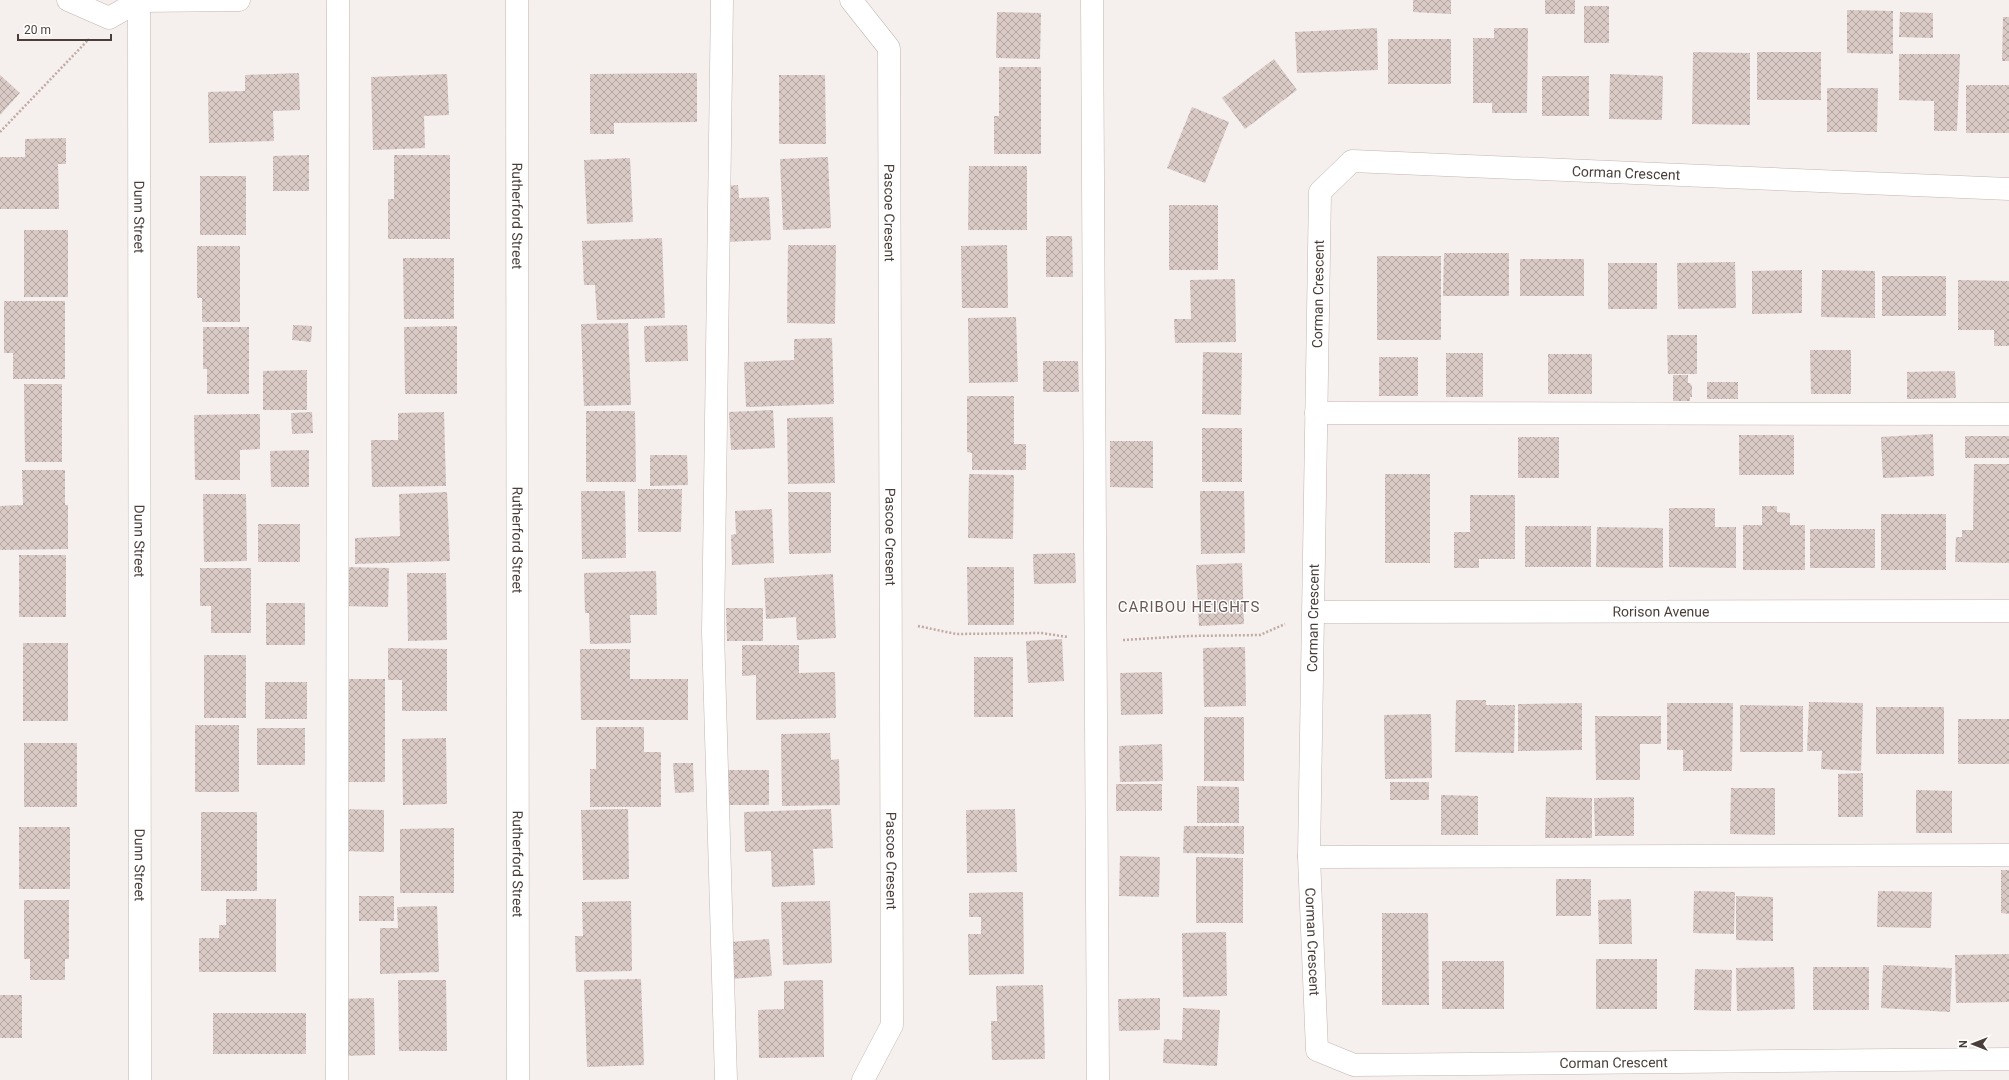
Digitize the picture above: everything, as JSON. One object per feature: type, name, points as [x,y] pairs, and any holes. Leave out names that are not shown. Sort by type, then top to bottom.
[{"type":"street","points":[[68,0],[109,18],[139,1],[239,0]]},
{"type":"street","points":[[337,1080],[338,0]]},
{"type":"street","name":"Rutherford Street","points":[[517,0],[518,1080]]},
{"type":"street","points":[[722,0],[713,632],[726,1080]]},
{"type":"street","name":"Pascoe Cresent","points":[[851,0],[889,48],[892,1025],[863,1080]]},
{"type":"street","points":[[1092,0],[1098,1080]]},
{"type":"street","name":"Dunn Street","points":[[139,1],[140,1080]]},
{"type":"street","name":"Corman Crescent","points":[[2009,189],[1352,161],[1320,192],[1309,857],[1317,1050],[1354,1065],[2009,1059]]},
{"type":"street","points":[[1316,413],[2009,414]]},
{"type":"street","name":"Rorison Avenue","points":[[1314,612],[2009,611]]},
{"type":"street","points":[[1309,857],[2009,855]]},
{"type":"path","points":[[0,132],[109,18]]},
{"type":"building","points":[[1413,0],[1451,0],[1451,14],[1413,12]]},
{"type":"building","points":[[1545,0],[1575,0],[1575,14],[1545,14]]},
{"type":"building","points":[[1584,6],[1609,6],[1609,43],[1584,43]]},
{"type":"building","points":[[1847,10],[1893,11],[1893,54],[1847,53]]},
{"type":"building","points":[[997,12],[1041,13],[1040,59],[996,58]]},
{"type":"building","points":[[1900,12],[1933,13],[1933,38],[1899,37]]},
{"type":"building","points":[[2003,17],[2009,17],[2009,61],[2002,61]]},
{"type":"building","points":[[1377,28],[1378,70],[1297,73],[1295,32]]},
{"type":"building","points":[[1494,28],[1528,28],[1527,113],[1492,113],[1492,103],[1473,103],[1473,38],[1494,38]]},
{"type":"building","points":[[1388,39],[1451,39],[1451,84],[1388,84]]},
{"type":"building","points":[[1693,52],[1750,53],[1750,125],[1692,124]]},
{"type":"building","points":[[1757,52],[1821,52],[1821,100],[1757,100]]},
{"type":"building","points":[[1899,54],[1960,54],[1957,131],[1934,131],[1934,101],[1899,100]]},
{"type":"building","points":[[1274,59],[1297,90],[1245,129],[1222,98]]},
{"type":"building","points":[[999,67],[1041,67],[1041,154],[994,154],[994,116],[999,116]]},
{"type":"building","points":[[299,73],[300,110],[273,111],[274,141],[209,143],[208,92],[245,91],[245,75]]},
{"type":"building","points":[[697,73],[697,122],[614,123],[614,134],[590,134],[590,74]]},
{"type":"building","points":[[447,74],[449,115],[424,116],[425,148],[373,150],[371,77]]},
{"type":"building","points":[[1610,74],[1663,76],[1662,120],[1609,119]]},
{"type":"building","points":[[0,75],[20,93],[0,115]]},
{"type":"building","points":[[779,75],[825,75],[826,144],[779,144]]},
{"type":"building","points":[[1542,76],[1589,76],[1589,116],[1542,116]]},
{"type":"building","points":[[1966,85],[2009,85],[2009,133],[1966,133]]},
{"type":"building","points":[[1827,88],[1878,88],[1877,132],[1827,132]]},
{"type":"building","points":[[1192,107],[1229,122],[1205,183],[1167,168]]},
{"type":"building","points":[[66,138],[66,164],[58,164],[59,209],[0,209],[0,157],[25,157],[25,139]]},
{"type":"building","points":[[309,155],[309,191],[273,191],[273,156]]},
{"type":"building","points":[[394,155],[450,155],[450,239],[388,239],[388,199],[394,199]]},
{"type":"building","points":[[828,157],[831,228],[783,230],[780,159]]},
{"type":"building","points":[[630,158],[633,222],[587,224],[584,160]]},
{"type":"building","points":[[969,166],[1027,166],[1027,230],[968,230]]},
{"type":"building","points":[[200,176],[246,176],[246,235],[200,235]]},
{"type":"building","points":[[738,185],[739,198],[769,197],[771,240],[726,242],[723,186]]},
{"type":"building","points":[[1169,205],[1218,205],[1218,270],[1169,270]]},
{"type":"building","points":[[24,230],[68,230],[68,297],[24,297]]},
{"type":"building","points":[[1046,236],[1072,236],[1073,277],[1046,277]]},
{"type":"building","points":[[662,238],[665,318],[597,320],[595,285],[584,285],[582,241]]},
{"type":"building","points":[[788,245],[836,245],[835,324],[787,323]]},
{"type":"building","points":[[1007,245],[1008,308],[962,308],[961,246]]},
{"type":"building","points":[[197,246],[240,246],[240,322],[202,322],[202,298],[197,298]]},
{"type":"building","points":[[1444,253],[1509,253],[1509,296],[1443,296]]},
{"type":"building","points":[[1377,256],[1441,256],[1441,340],[1377,340]]},
{"type":"building","points":[[403,258],[454,258],[454,319],[404,319]]},
{"type":"building","points":[[1520,259],[1584,259],[1584,296],[1520,296]]},
{"type":"building","points":[[1735,262],[1736,308],[1678,309],[1677,263]]},
{"type":"building","points":[[1608,263],[1657,263],[1657,309],[1608,309]]},
{"type":"building","points":[[1802,270],[1802,313],[1752,314],[1752,271]]},
{"type":"building","points":[[1822,270],[1875,271],[1875,318],[1821,317]]},
{"type":"building","points":[[1882,276],[1946,276],[1946,316],[1882,316]]},
{"type":"building","points":[[1235,279],[1236,342],[1175,343],[1174,319],[1191,319],[1190,280]]},
{"type":"building","points":[[1958,280],[2009,281],[2009,346],[1994,346],[1994,330],[1958,330]]},
{"type":"building","points":[[4,301],[65,301],[65,379],[13,379],[13,353],[4,353]]},
{"type":"building","points":[[1016,317],[1018,382],[969,383],[968,318]]},
{"type":"building","points":[[628,323],[631,405],[584,406],[581,324]]},
{"type":"building","points":[[293,325],[312,326],[311,342],[292,340]]},
{"type":"building","points":[[687,325],[688,361],[645,362],[644,326]]},
{"type":"building","points":[[457,326],[457,394],[405,394],[404,327]]},
{"type":"building","points":[[203,327],[249,327],[249,394],[207,394],[207,369],[203,369]]},
{"type":"building","points":[[1667,335],[1697,335],[1697,374],[1668,374]]},
{"type":"building","points":[[832,338],[834,404],[746,407],[744,362],[794,360],[794,339]]},
{"type":"building","points":[[1810,350],[1851,350],[1851,394],[1811,394]]},
{"type":"building","points":[[1203,352],[1242,353],[1241,415],[1202,414]]},
{"type":"building","points":[[1446,353],[1483,353],[1483,397],[1446,397]]},
{"type":"building","points":[[1548,354],[1592,354],[1592,394],[1548,394]]},
{"type":"building","points":[[1379,357],[1418,357],[1418,396],[1379,396]]},
{"type":"building","points":[[1043,361],[1078,361],[1079,392],[1043,392]]},
{"type":"building","points":[[307,370],[307,410],[263,410],[263,371]]},
{"type":"building","points":[[1955,371],[1956,398],[1907,399],[1907,372]]},
{"type":"building","points":[[1673,375],[1688,375],[1688,383],[1692,386],[1692,397],[1690,397],[1690,401],[1673,401]]},
{"type":"building","points":[[1707,382],[1738,382],[1738,399],[1707,399]]},
{"type":"building","points":[[24,384],[62,384],[62,462],[25,462]]},
{"type":"building","points":[[967,396],[1014,396],[1014,444],[1026,444],[1026,470],[972,470],[972,453],[967,452]]},
{"type":"building","points":[[773,410],[775,448],[731,450],[729,412]]},
{"type":"building","points":[[586,411],[635,411],[636,482],[586,482]]},
{"type":"building","points":[[312,412],[313,433],[292,434],[291,413]]},
{"type":"building","points":[[444,412],[446,486],[372,487],[371,440],[398,440],[398,413]]},
{"type":"building","points":[[260,414],[260,449],[240,450],[240,480],[195,480],[194,415]]},
{"type":"building","points":[[833,417],[835,483],[788,484],[787,418]]},
{"type":"building","points":[[1202,428],[1242,428],[1242,482],[1202,482]]},
{"type":"building","points":[[1933,434],[1934,476],[1883,478],[1881,437]]},
{"type":"building","points":[[1739,435],[1794,435],[1794,475],[1739,475]]},
{"type":"building","points":[[1965,436],[2009,436],[2009,458],[1965,458]]},
{"type":"building","points":[[1518,437],[1559,437],[1559,478],[1518,478]]},
{"type":"building","points":[[1110,441],[1153,441],[1153,488],[1110,487]]},
{"type":"building","points":[[309,450],[309,487],[271,487],[270,451]]},
{"type":"building","points":[[650,455],[687,455],[688,485],[650,486]]},
{"type":"building","points":[[1974,464],[2009,464],[2009,563],[1955,562],[1956,537],[1962,537],[1962,530],[1973,530]]},
{"type":"building","points":[[22,470],[65,470],[65,505],[68,505],[68,549],[0,550],[0,506],[23,505]]},
{"type":"building","points":[[969,474],[1014,475],[1013,539],[968,538]]},
{"type":"building","points":[[1385,474],[1430,474],[1430,563],[1385,563]]},
{"type":"building","points":[[638,489],[682,489],[681,532],[638,532]]},
{"type":"building","points":[[581,491],[625,491],[626,558],[582,559]]},
{"type":"building","points":[[1200,491],[1244,491],[1245,553],[1201,554]]},
{"type":"building","points":[[447,492],[450,561],[355,564],[355,538],[400,536],[399,494]]},
{"type":"building","points":[[788,492],[831,492],[831,553],[789,554]]},
{"type":"building","points":[[203,494],[246,494],[247,561],[204,562]]},
{"type":"building","points":[[1470,495],[1515,495],[1515,559],[1479,559],[1479,568],[1454,568],[1454,532],[1470,532]]},
{"type":"building","points":[[1762,506],[1777,506],[1777,512],[1790,513],[1790,525],[1805,525],[1805,570],[1743,570],[1743,525],[1762,525]]},
{"type":"building","points":[[1669,508],[1715,508],[1715,527],[1736,527],[1736,568],[1669,567]]},
{"type":"building","points":[[772,509],[774,563],[732,565],[731,535],[736,534],[735,511]]},
{"type":"building","points":[[1881,514],[1946,514],[1946,570],[1881,570]]},
{"type":"building","points":[[258,524],[300,524],[300,562],[258,562]]},
{"type":"building","points":[[1525,526],[1591,526],[1591,567],[1525,567]]},
{"type":"building","points":[[1597,527],[1663,528],[1663,568],[1596,567]]},
{"type":"building","points":[[1810,529],[1875,529],[1875,568],[1810,568]]},
{"type":"building","points":[[1075,553],[1076,583],[1034,584],[1033,554]]},
{"type":"building","points":[[19,555],[66,555],[66,617],[19,617]]},
{"type":"building","points":[[1242,563],[1244,624],[1199,626],[1196,565]]},
{"type":"building","points":[[342,567],[389,568],[388,607],[342,606]]},
{"type":"building","points":[[967,567],[1014,567],[1014,625],[968,625]]},
{"type":"building","points":[[200,568],[251,568],[251,633],[211,633],[211,606],[200,606]]},
{"type":"building","points":[[656,571],[657,615],[630,615],[631,643],[590,644],[589,613],[585,613],[584,573]]},
{"type":"building","points":[[407,573],[446,573],[447,640],[408,641]]},
{"type":"building","points":[[833,574],[836,638],[797,640],[796,617],[766,619],[764,578]]},
{"type":"building","points":[[266,603],[305,603],[305,645],[266,645]]},
{"type":"building","points":[[726,608],[763,608],[763,641],[727,641]]},
{"type":"building","points":[[1062,639],[1064,681],[1028,683],[1026,641]]},
{"type":"building","points":[[23,643],[68,643],[68,721],[23,721]]},
{"type":"building","points":[[742,645],[799,645],[799,673],[835,672],[836,718],[756,720],[756,675],[742,676]]},
{"type":"building","points":[[1245,647],[1246,706],[1204,707],[1203,648]]},
{"type":"building","points":[[388,648],[447,649],[447,711],[402,711],[402,680],[388,680]]},
{"type":"building","points":[[580,649],[630,649],[630,679],[688,679],[688,720],[581,720]]},
{"type":"building","points":[[204,655],[246,655],[246,718],[204,718]]},
{"type":"building","points":[[974,657],[1013,657],[1013,717],[974,717]]},
{"type":"building","points":[[1162,672],[1163,714],[1121,715],[1120,673]]},
{"type":"building","points":[[343,679],[385,679],[385,782],[343,782]]},
{"type":"building","points":[[265,682],[307,682],[307,719],[265,719]]},
{"type":"building","points":[[1456,700],[1486,700],[1486,705],[1515,705],[1514,753],[1455,752]]},
{"type":"building","points":[[1809,702],[1863,703],[1861,771],[1821,769],[1822,751],[1807,751]]},
{"type":"building","points":[[1582,703],[1582,750],[1518,751],[1518,704]]},
{"type":"building","points":[[1667,703],[1733,703],[1732,771],[1683,771],[1683,750],[1667,750]]},
{"type":"building","points":[[1740,705],[1803,706],[1803,752],[1740,752]]},
{"type":"building","points":[[1876,707],[1944,707],[1944,754],[1876,754]]},
{"type":"building","points":[[1431,714],[1432,778],[1385,779],[1384,715]]},
{"type":"building","points":[[1595,716],[1661,716],[1661,744],[1640,744],[1640,780],[1596,780]]},
{"type":"building","points":[[1204,717],[1244,717],[1244,781],[1204,781]]},
{"type":"building","points":[[1958,719],[2009,719],[2009,764],[1958,764]]},
{"type":"building","points":[[195,725],[239,725],[239,792],[195,792]]},
{"type":"building","points":[[596,727],[644,727],[644,752],[661,752],[661,807],[590,807],[590,769],[596,769]]},
{"type":"building","points":[[257,728],[305,728],[305,765],[257,765]]},
{"type":"building","points":[[830,733],[831,760],[839,759],[840,805],[782,806],[781,734]]},
{"type":"building","points":[[446,738],[447,804],[403,805],[402,739]]},
{"type":"building","points":[[24,743],[77,743],[77,807],[24,807]]},
{"type":"building","points":[[1162,744],[1163,781],[1120,782],[1119,746]]},
{"type":"building","points":[[673,763],[693,763],[694,792],[675,793]]},
{"type":"building","points":[[728,770],[769,770],[769,805],[728,805]]},
{"type":"building","points":[[1863,773],[1863,817],[1838,817],[1838,774]]},
{"type":"building","points":[[1390,782],[1429,782],[1429,800],[1390,800]]},
{"type":"building","points":[[1116,784],[1162,784],[1162,811],[1116,811]]},
{"type":"building","points":[[1197,786],[1239,787],[1239,823],[1197,823]]},
{"type":"building","points":[[1731,788],[1775,788],[1775,835],[1730,834]]},
{"type":"building","points":[[1916,790],[1952,791],[1952,833],[1916,833]]},
{"type":"building","points":[[1441,795],[1478,796],[1478,835],[1441,835]]},
{"type":"building","points":[[1546,797],[1592,798],[1592,838],[1545,838]]},
{"type":"building","points":[[1634,797],[1634,836],[1595,836],[1594,798]]},
{"type":"building","points":[[340,809],[384,810],[384,852],[339,851]]},
{"type":"building","points":[[628,809],[629,879],[583,880],[581,810]]},
{"type":"building","points":[[831,809],[833,848],[813,849],[815,885],[772,887],[771,851],[745,852],[744,812]]},
{"type":"building","points":[[1015,809],[1017,872],[967,873],[966,810]]},
{"type":"building","points":[[201,812],[257,812],[257,891],[201,891]]},
{"type":"building","points":[[1184,826],[1244,826],[1244,854],[1183,853]]},
{"type":"building","points":[[19,827],[70,827],[70,889],[19,889]]},
{"type":"building","points":[[454,828],[454,893],[400,893],[400,829]]},
{"type":"building","points":[[1120,856],[1160,857],[1159,897],[1119,896]]},
{"type":"building","points":[[1196,857],[1243,858],[1243,923],[1196,923]]},
{"type":"building","points":[[2001,870],[2009,870],[2009,914],[2001,913]]},
{"type":"building","points":[[1556,879],[1591,879],[1591,916],[1556,916]]},
{"type":"building","points":[[1694,891],[1735,892],[1734,934],[1693,933]]},
{"type":"building","points":[[1878,891],[1932,892],[1931,928],[1877,927]]},
{"type":"building","points":[[1023,892],[1024,974],[969,975],[968,934],[981,934],[981,917],[969,917],[969,893]]},
{"type":"building","points":[[359,896],[394,896],[394,921],[359,921]]},
{"type":"building","points":[[1736,896],[1773,897],[1773,941],[1736,940]]},
{"type":"building","points":[[226,899],[276,899],[276,972],[199,972],[199,938],[219,938],[219,925],[226,925]]},
{"type":"building","points":[[1631,899],[1632,944],[1599,944],[1598,900]]},
{"type":"building","points":[[24,900],[69,900],[69,959],[65,959],[65,980],[30,980],[30,959],[24,959]]},
{"type":"building","points":[[631,901],[632,971],[576,972],[575,936],[583,936],[582,902]]},
{"type":"building","points":[[830,901],[832,963],[783,965],[781,902]]},
{"type":"building","points":[[437,906],[439,972],[380,974],[380,928],[398,928],[397,907]]},
{"type":"building","points":[[1382,913],[1428,913],[1429,1005],[1382,1005]]},
{"type":"building","points":[[1226,932],[1227,996],[1183,997],[1182,933]]},
{"type":"building","points":[[769,939],[772,976],[731,979],[729,942]]},
{"type":"building","points":[[2009,954],[2009,1002],[1956,1003],[1955,955]]},
{"type":"building","points":[[1596,959],[1657,959],[1657,1009],[1596,1009]]},
{"type":"building","points":[[1442,961],[1504,961],[1504,1009],[1442,1009]]},
{"type":"building","points":[[1883,965],[1952,968],[1950,1012],[1881,1008]]},
{"type":"building","points":[[1794,967],[1795,1009],[1737,1011],[1736,968]]},
{"type":"building","points":[[1813,967],[1869,967],[1869,1010],[1813,1010]]},
{"type":"building","points":[[1695,969],[1732,970],[1731,1011],[1694,1010]]},
{"type":"building","points":[[641,979],[644,1065],[587,1067],[584,980]]},
{"type":"building","points":[[398,980],[446,980],[447,1051],[399,1051]]},
{"type":"building","points":[[823,980],[824,1057],[759,1058],[758,1010],[784,1009],[784,981]]},
{"type":"building","points":[[1043,985],[1045,1059],[992,1060],[991,1021],[997,1021],[996,986]]},
{"type":"building","points":[[0,995],[22,995],[22,1038],[0,1038]]},
{"type":"building","points":[[374,998],[375,1055],[341,1056],[340,999]]},
{"type":"building","points":[[1160,998],[1160,1030],[1119,1031],[1118,999]]},
{"type":"building","points":[[1183,1008],[1220,1010],[1217,1066],[1163,1063],[1164,1039],[1182,1040]]},
{"type":"building","points":[[213,1013],[306,1013],[306,1054],[213,1054]]},
{"type":"district","name":"CARIBOU HEIGHTS","points":[[1189,607]]}]
